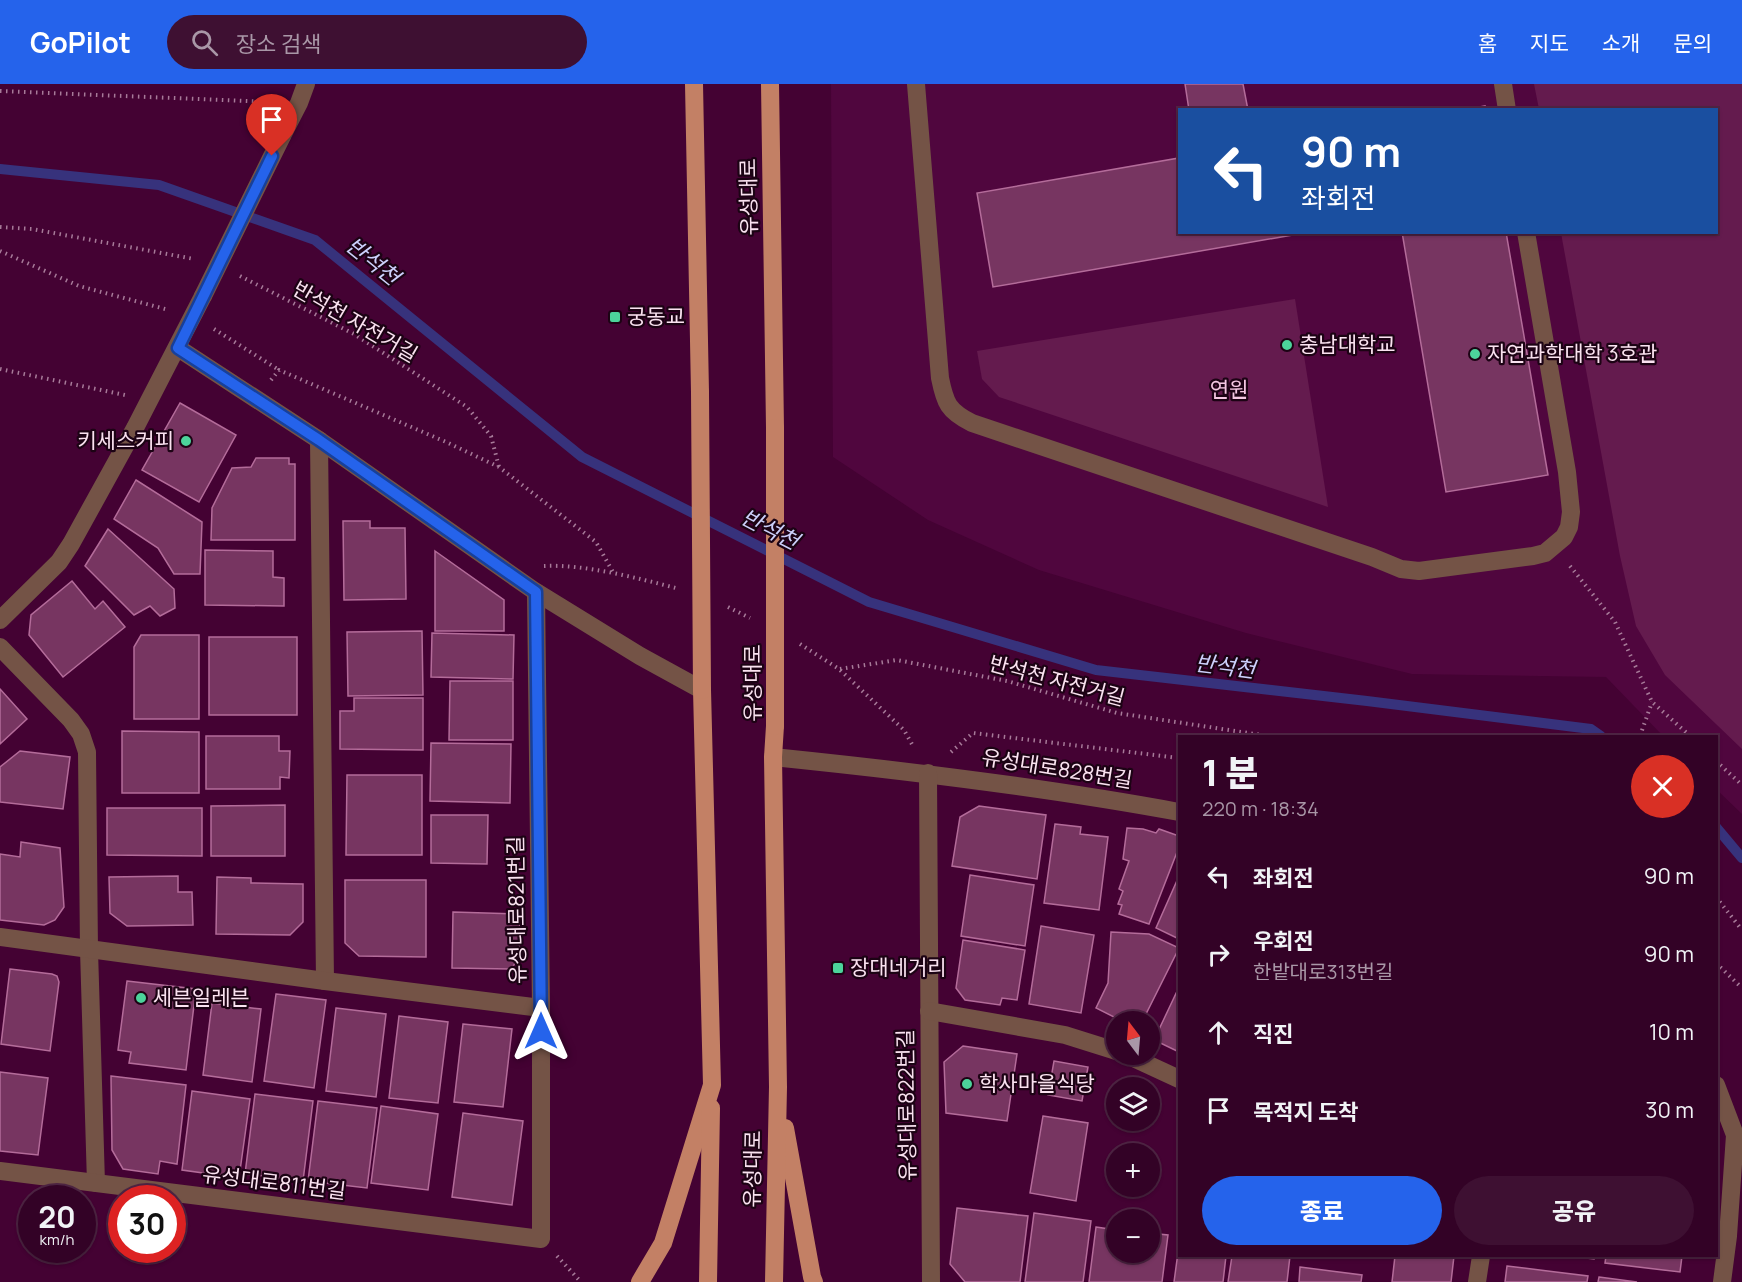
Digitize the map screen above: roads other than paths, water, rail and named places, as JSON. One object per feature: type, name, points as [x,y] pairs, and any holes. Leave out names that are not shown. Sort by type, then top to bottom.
[{"type":"main road","points":[[694,84],[700,392],[702,690]]},
{"type":"main road","name":"유성대로","points":[[770,84],[775,428],[775,726],[773,756],[778,1087],[774,1282]]},
{"type":"main road","name":"유성대로","points":[[702,690],[712,1086],[708,1282]]},
{"type":"main road","points":[[640,1282],[663,1243],[712,1086]]},
{"type":"main road","points":[[778,1087],[814,1282]]},
{"type":"street","points":[[0,620],[59,562],[71,544],[178,348],[299,103],[306,84]]},
{"type":"street","points":[[916,84],[940,378],[947,406],[958,416],[972,423],[1372,557],[1401,569],[1419,572],[1533,556],[1545,553],[1555,546],[1564,537],[1569,527],[1570,495],[1526,234]]},
{"type":"street","points":[[1503,84],[1507,108]]},
{"type":"street","points":[[178,348],[319,440],[536,592],[640,656],[702,690]]},
{"type":"street","points":[[319,440],[325,981]]},
{"type":"street","name":"유성대로821번길","points":[[0,937],[541,1008],[536,592]]},
{"type":"street","points":[[0,647],[71,720],[81,734],[87,752],[89,950],[96,1183]]},
{"type":"street","name":"유성대로828번길","points":[[773,756],[928,773],[1081,794],[1178,812]]},
{"type":"street","points":[[928,773],[929,1011]]},
{"type":"street","name":"유성대로811번길","points":[[0,1171],[542,1239],[541,1008]]},
{"type":"street","name":"유성대로822번길","points":[[931,1282],[929,1011],[1065,1035],[1106,1048]]},
{"type":"street","points":[[1149,1065],[1178,1079]]},
{"type":"street","points":[[1718,1090],[1735,1135],[1728,1236],[1722,1282]]},
{"type":"street","points":[[1477,1282],[1481,1257]]},
{"type":"waterway","name":"반석천","points":[[0,169],[159,185],[315,240],[582,457],[869,602],[1096,670],[1591,729],[1600,735]]},
{"type":"waterway","name":"반석천","points":[[1718,829],[1742,858]]},
{"type":"place","name":"궁동교","points":[[615,317]]},
{"type":"place","name":"충남대학교","points":[[1287,345]]},
{"type":"place","name":"자연과학대학 3호관","points":[[1475,354]]},
{"type":"place","name":"키세스커피","points":[[186,441]]},
{"type":"place","name":"장대네거리","points":[[838,968]]},
{"type":"place","name":"세븐일레븐","points":[[141,998]]},
{"type":"place","name":"학사마을식당","points":[[967,1084]]},
{"type":"park label","name":"연원","points":[[1229,390]]}]
